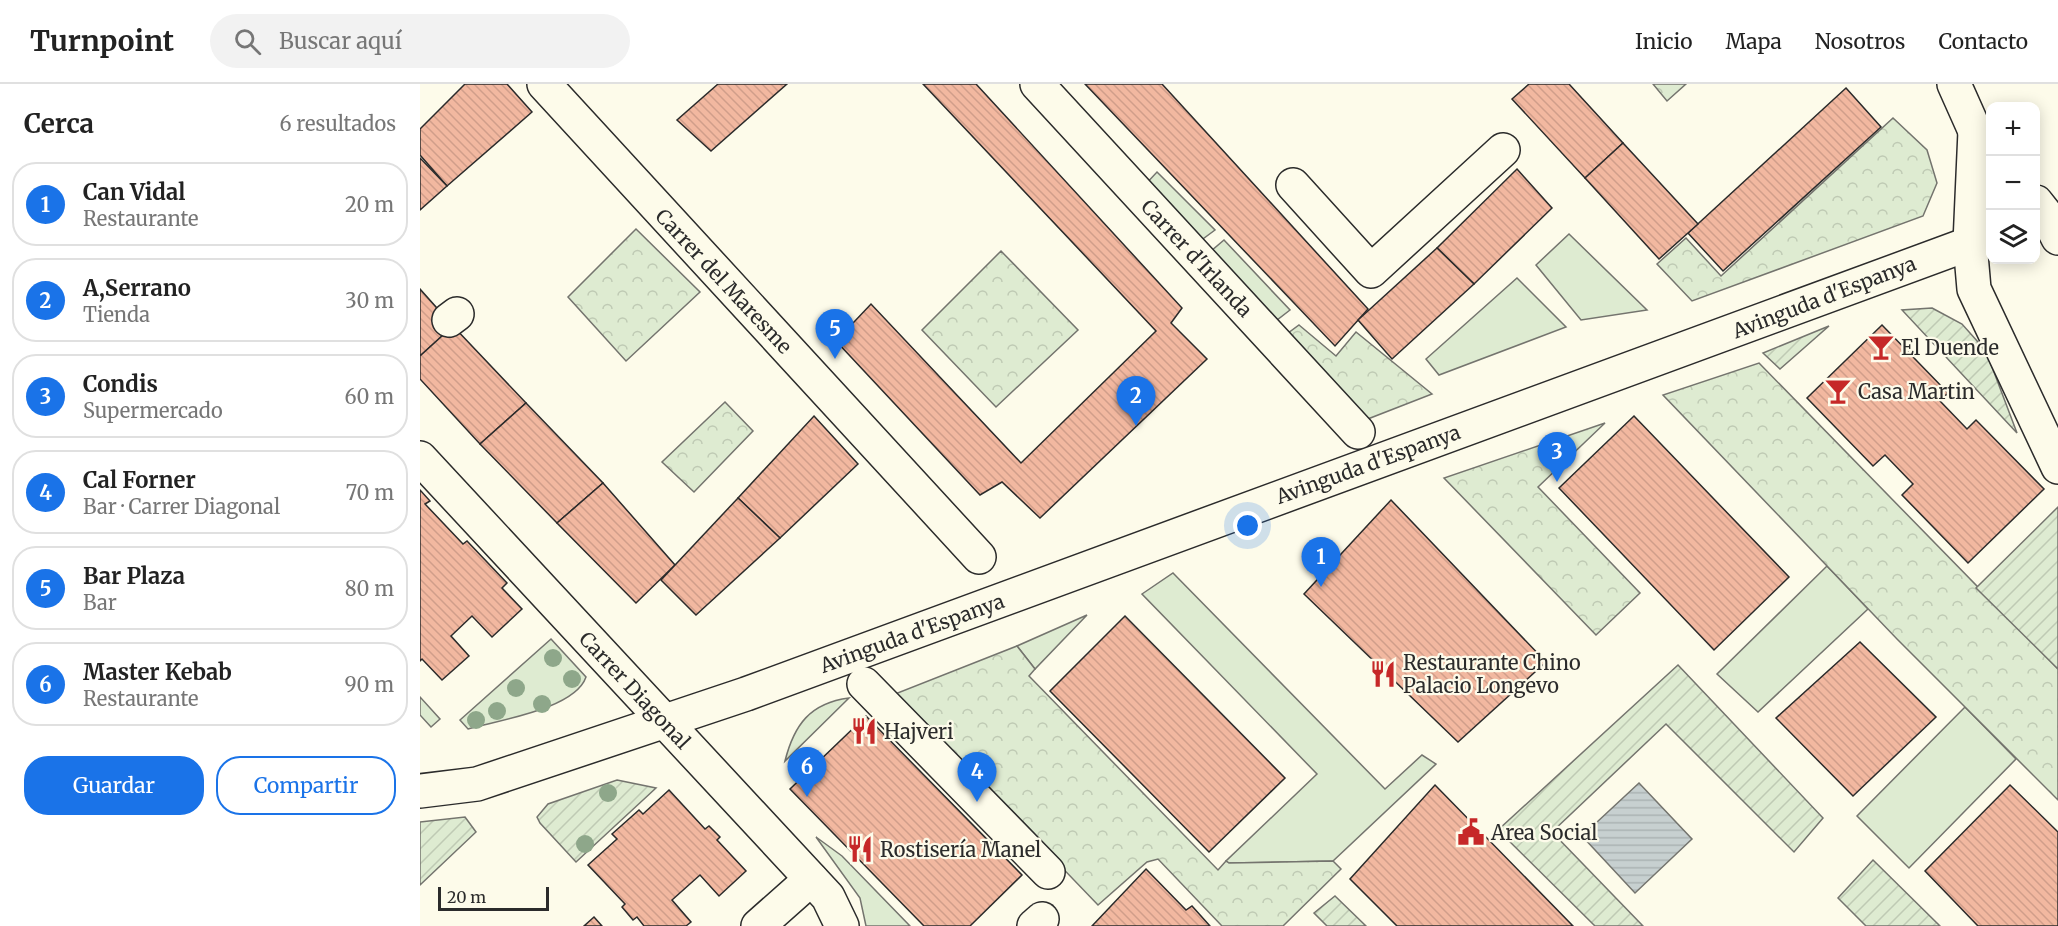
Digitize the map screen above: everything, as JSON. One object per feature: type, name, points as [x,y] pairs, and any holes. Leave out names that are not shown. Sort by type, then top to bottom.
[{"type":"street","name":"Carrer del Maresme","points":[[544,84],[979,557]]},
{"type":"street","name":"Carrer d'Irlanda","points":[[1037,84],[1358,432]]},
{"type":"street","points":[[1954,84],[1983,140],[1980,240],[1974,289],[2058,467]]},
{"type":"street","points":[[1293,185],[1371,270],[1503,150]]},
{"type":"street","name":"Avinguda d'Espanya","points":[[420,791],[477,784],[746,694],[1980,240]]},
{"type":"street","name":"Carrer Diagonal","points":[[420,458],[828,897],[842,926]]},
{"type":"street","points":[[864,684],[1048,873]]},
{"type":"street","points":[[759,926],[811,879]]},
{"type":"green space","points":[[1653,84],[1686,84],[1667,101]]},
{"type":"green space","points":[[1893,118],[1927,150],[1937,183],[1923,216],[1692,301],[1657,264],[1686,238],[1721,276]]},
{"type":"green space","points":[[1157,172],[1215,230],[1196,244],[1143,187]]},
{"type":"green space","points":[[636,229],[700,292],[626,361],[568,297]]},
{"type":"green space","points":[[1569,234],[1647,310],[1581,320],[1536,265]]},
{"type":"green space","points":[[1224,240],[1290,310],[1268,327],[1204,257]]},
{"type":"green space","points":[[1001,251],[1078,330],[996,407],[922,330]]},
{"type":"green space","points":[[1517,278],[1566,327],[1439,375],[1426,359]]},
{"type":"green space","points":[[1932,308],[1962,324],[1986,351],[2017,433],[1902,310]]},
{"type":"green space","points":[[1299,325],[1336,356],[1356,332],[1432,394],[1360,422],[1280,339]]},
{"type":"green space","points":[[1829,326],[1780,369],[1763,353]]},
{"type":"green space","points":[[1759,363],[2058,669],[2058,800],[1897,639],[1663,395]]},
{"type":"green space","points":[[725,402],[753,431],[694,492],[662,462]]},
{"type":"green space","points":[[1605,423],[1538,487],[1640,593],[1596,635],[1444,478]]},
{"type":"green space","points":[[2058,507],[2058,669],[1976,588]]},
{"type":"green space","points":[[1827,566],[1868,609],[1758,712],[1717,674]]},
{"type":"green space","points":[[1173,573],[1385,789],[1422,755],[1436,764],[1333,861],[1229,863],[1226,861],[1317,774],[1142,594]]},
{"type":"green space","points":[[1087,615],[1035,669],[1017,646]]},
{"type":"green space","points":[[551,639],[586,677],[579,688],[567,697],[535,712],[468,729],[460,720]]},
{"type":"green space","points":[[1017,646],[1035,669],[1029,676],[1218,870],[1226,861],[1229,863],[1333,861],[1341,869],[1283,926],[1222,926],[1158,859],[1147,862],[1098,905],[895,694]]},
{"type":"green space","points":[[1678,665],[1823,818],[1794,852],[1666,724],[1552,832],[1643,926],[1595,926],[1498,830]]},
{"type":"green space","points":[[420,697],[440,719],[431,727],[420,715]]},
{"type":"green space","points":[[849,698],[785,761],[793,737],[806,718],[824,705]]},
{"type":"green space","points":[[1965,707],[2016,759],[1909,868],[1857,816]]},
{"type":"green space","points":[[617,780],[656,788],[576,862],[537,817],[548,804]]},
{"type":"green space","points":[[465,817],[476,832],[420,885],[420,822]]},
{"type":"green space","points":[[816,837],[842,856],[910,926],[866,926],[860,898]]},
{"type":"green space","points":[[1873,860],[1940,926],[1866,926],[1838,898]]},
{"type":"green space","points":[[1335,896],[1366,926],[1327,926],[1314,913]]},
{"type":"shaded area","points":[[1639,783],[1692,839],[1635,893],[1582,836]]},
{"type":"building","points":[[465,84],[507,84],[532,112],[447,186],[420,155],[420,129]]},
{"type":"building","points":[[718,84],[787,84],[711,151],[677,120]]},
{"type":"building","points":[[923,84],[976,84],[1182,308],[1171,323],[1207,359],[1040,518],[1002,482],[980,495],[836,341],[871,304],[1021,463],[1156,331]]},
{"type":"building","points":[[1085,84],[1162,84],[1368,309],[1335,346]]},
{"type":"building","points":[[1529,84],[1569,84],[1623,143],[1585,178],[1512,99]]},
{"type":"building","points":[[1846,88],[1881,127],[1723,271],[1688,233]]},
{"type":"building","points":[[1623,143],[1698,224],[1659,259],[1585,178]]},
{"type":"building","points":[[420,158],[447,186],[420,210]]},
{"type":"building","points":[[1517,169],[1552,208],[1474,284],[1437,248]]},
{"type":"building","points":[[1437,248],[1474,284],[1392,359],[1358,320]]},
{"type":"building","points":[[420,289],[453,326],[420,356]]},
{"type":"building","points":[[1882,325],[1948,393],[1940,401],[1967,429],[1976,420],[2044,489],[1968,563],[1902,495],[1913,484],[1885,455],[1873,466],[1807,398]]},
{"type":"building","points":[[453,326],[526,403],[480,444],[420,379],[420,356]]},
{"type":"building","points":[[526,403],[603,483],[557,523],[480,444]]},
{"type":"building","points":[[814,416],[858,464],[780,538],[738,498]]},
{"type":"building","points":[[1634,416],[1789,577],[1714,650],[1559,488]]},
{"type":"building","points":[[603,483],[675,565],[636,603],[557,523]]},
{"type":"building","points":[[420,490],[430,501],[425,504],[463,544],[467,541],[507,583],[502,588],[522,609],[492,637],[472,616],[451,636],[469,656],[442,680],[422,659],[420,661]]},
{"type":"building","points":[[738,498],[780,538],[696,615],[661,580]]},
{"type":"building","points":[[1391,500],[1546,662],[1458,742],[1304,594]]},
{"type":"building","points":[[1125,616],[1285,778],[1209,852],[1050,691]]},
{"type":"building","points":[[1860,642],[1936,717],[1853,796],[1776,718]]},
{"type":"building","points":[[866,716],[1022,875],[970,926],[924,926],[790,789]]},
{"type":"building","points":[[1435,785],[1573,926],[1397,926],[1350,879]]},
{"type":"building","points":[[2010,785],[2058,832],[2058,926],[1978,926],[1925,871]]},
{"type":"building","points":[[669,790],[705,829],[709,826],[720,837],[717,840],[746,871],[719,896],[700,875],[672,900],[691,922],[686,926],[644,926],[637,917],[633,920],[622,907],[625,904],[588,865],[617,839],[612,834],[639,810],[643,814]]},
{"type":"building","points":[[1146,869],[1186,910],[1192,906],[1210,926],[1092,926]]},
{"type":"building","points":[[594,917],[602,926],[584,926]]},
{"type":"place","name":"El Duende","points":[[1881,347]]},
{"type":"place","name":"Bar Plaza","points":[[835,359]]},
{"type":"place","name":"Casa Martin","points":[[1838,391]]},
{"type":"place","name":"A,Serrano","points":[[1136,426]]},
{"type":"place","name":"Condis","points":[[1557,482]]},
{"type":"place","name":"Can Vidal","points":[[1321,587]]},
{"type":"place","name":"Restaurante Chino Palacio Longevo","points":[[1383,674]]},
{"type":"place","name":"Hajveri","points":[[864,731]]},
{"type":"place","name":"Master Kebab","points":[[807,797]]},
{"type":"place","name":"Cal Forner","points":[[977,802]]},
{"type":"place","name":"Area Social","points":[[1471,832]]},
{"type":"place","name":"Rostisería Manel","points":[[860,849]]}]
